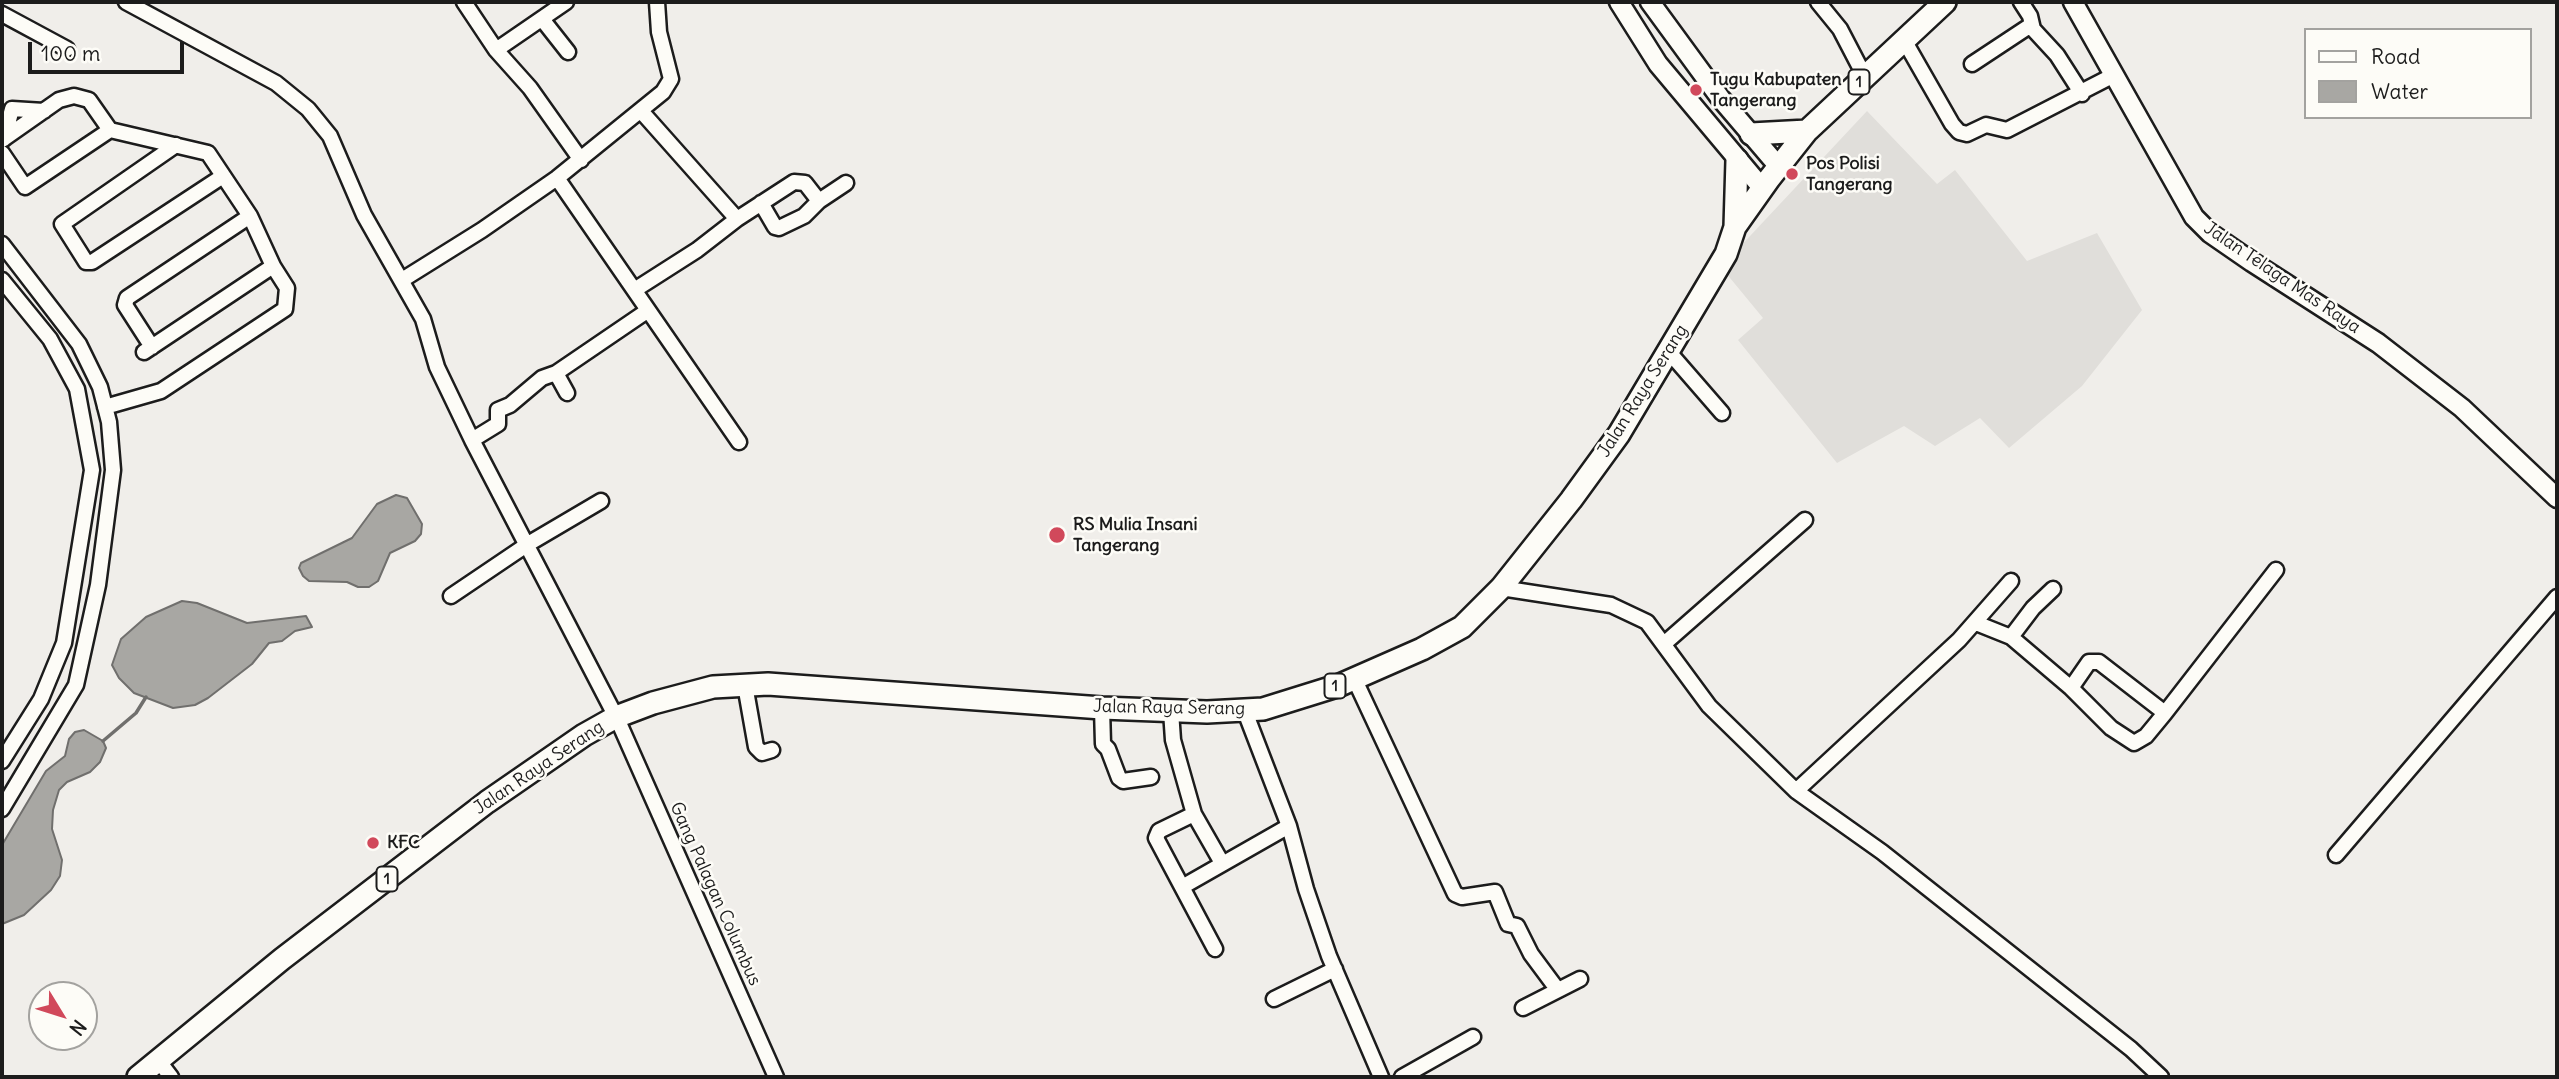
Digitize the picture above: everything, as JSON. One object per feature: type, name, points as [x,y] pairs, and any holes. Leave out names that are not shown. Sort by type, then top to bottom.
[{"type":"highway","name":"Jalan Raya Serang","points":[[138,1077],[165,1069],[242,990],[534,770],[618,721],[713,687],[745,685],[849,688],[1171,711],[1263,709],[1354,678],[1422,649],[1462,627],[1501,588],[1619,434],[1726,254],[1735,227],[1762,188],[1807,131],[1945,2]]},
{"type":"highway","points":[[1751,134],[1807,131]]},
{"type":"highway","points":[[1735,227],[1737,159]]},
{"type":"highway","name":"Jalan Raya Serang","points":[[120,1077],[211,1004],[242,990]]},
{"type":"main road","points":[[1619,2],[1658,64],[1762,188]]},
{"type":"main road","points":[[1650,2],[1694,64],[1779,167]]},
{"type":"main road","name":"Jalan Telaga Mas Raya","points":[[2073,2],[2194,217],[2210,233],[2378,343],[2462,408],[2557,499]]},
{"type":"street","name":"Gang Palagan Columbus","points":[[126,2],[151,8],[276,83],[308,109],[330,136],[364,215],[423,319],[437,367],[472,440],[618,721],[776,1077]]},
{"type":"street","points":[[464,2],[496,50],[530,88],[581,160]]},
{"type":"street","points":[[496,50],[566,2]]},
{"type":"street","points":[[402,280],[482,230],[557,178],[663,92],[671,79],[659,32],[657,2]]},
{"type":"street","points":[[1818,2],[1840,29],[1865,77]]},
{"type":"street","points":[[2021,2],[2031,24],[2057,55],[2082,94]]},
{"type":"street","points":[[2,14],[67,49]]},
{"type":"street","points":[[542,19],[568,52]]},
{"type":"street","points":[[1972,64],[2031,24]]},
{"type":"street","points":[[1904,40],[1959,132],[1967,134],[1986,125],[2007,130],[2082,94],[2114,75]]},
{"type":"street","points":[[105,407],[161,391],[285,309],[287,288],[273,266],[250,216],[208,153],[110,130],[89,100],[74,96],[59,100],[2,144],[25,187],[110,130]]},
{"type":"street","points":[[641,111],[737,219]]},
{"type":"street","points":[[176,145],[62,224],[86,262],[92,262],[223,176]]},
{"type":"street","points":[[557,178],[739,442]]},
{"type":"street","points":[[636,289],[799,180],[819,201]]},
{"type":"street","points":[[761,204],[775,227],[779,228],[804,216],[819,201],[846,183]]},
{"type":"street","points":[[250,216],[127,298],[125,305],[148,349],[273,266]]},
{"type":"street","points":[[2,244],[79,344],[100,387],[113,471],[99,585],[76,685],[2,809]]},
{"type":"street","points":[[2,283],[50,339],[77,389],[92,470],[64,643],[41,699],[2,761]]},
{"type":"street","points":[[472,440],[498,424],[498,410],[509,405],[542,378],[556,373],[647,311]]},
{"type":"street","points":[[1669,352],[1722,413]]},
{"type":"street","points":[[556,373],[567,393]]},
{"type":"street","points":[[92,470],[113,471]]},
{"type":"street","points":[[451,596],[528,544],[601,501]]},
{"type":"street","points":[[1665,643],[1805,520]]},
{"type":"street","points":[[1976,623],[2011,637],[2071,688],[2111,728],[2134,743],[2146,736],[2165,713],[2276,570]]},
{"type":"street","points":[[1796,791],[1976,623],[2011,580]]},
{"type":"street","points":[[1501,588],[1611,605],[1647,622],[1709,706],[1796,791],[1882,852],[2131,1049],[2161,1077]]},
{"type":"street","points":[[2011,637],[2033,608],[2053,589]]},
{"type":"street","points":[[2336,855],[2557,597]]},
{"type":"street","points":[[2071,688],[2089,663],[2099,662],[2165,713]]},
{"type":"street","points":[[1354,678],[1455,894],[1462,897],[1495,892],[1508,924],[1518,927],[1531,954],[1557,989]]},
{"type":"street","points":[[745,685],[757,747],[762,752],[772,750]]},
{"type":"street","points":[[1102,708],[1103,744],[1108,749],[1119,778],[1123,780],[1151,776]]},
{"type":"street","points":[[1244,709],[1289,827],[1306,889],[1335,969],[1381,1077]]},
{"type":"street","points":[[1171,711],[1173,740],[1194,814],[1222,863]]},
{"type":"street","points":[[1194,814],[1159,831],[1156,838],[1215,949]]},
{"type":"street","points":[[1182,887],[1289,827]]},
{"type":"street","points":[[1275,999],[1335,969]]},
{"type":"street","points":[[1523,1008],[1580,979]]},
{"type":"street","points":[[1402,1077],[1473,1037]]},
{"type":"shaded area","points":[[1867,111],[1937,184],[1955,170],[2027,261],[2097,233],[2142,310],[2082,386],[2009,448],[1980,418],[1935,446],[1904,426],[1837,463],[1738,340],[1763,318],[1721,267]]},
{"type":"water","points":[[396,495],[407,498],[422,524],[421,534],[415,541],[390,553],[378,581],[369,587],[358,587],[347,582],[309,581],[303,576],[299,568],[301,563],[352,538],[377,504]]},
{"type":"water","points":[[182,601],[197,603],[247,623],[306,616],[312,627],[295,631],[282,641],[269,643],[252,664],[208,698],[195,705],[173,708],[134,693],[119,678],[112,665],[121,639],[146,617]]},
{"type":"water","points":[[84,730],[103,741],[106,748],[100,762],[90,772],[67,782],[59,790],[53,810],[52,829],[62,860],[60,876],[51,890],[24,915],[2,924],[2,845],[46,771],[65,756],[69,739],[75,732]]},
{"type":"waterway","points":[[103,741],[136,713],[146,697]]},
{"type":"place","name":"Tugu Kabupaten Tangerang","points":[[1696,90]]},
{"type":"place","name":"Pos Polisi Tangerang","points":[[1792,174]]},
{"type":"place","name":"RS Mulia Insani Tangerang","points":[[1057,535]]},
{"type":"place","name":"KFC","points":[[373,843]]}]
